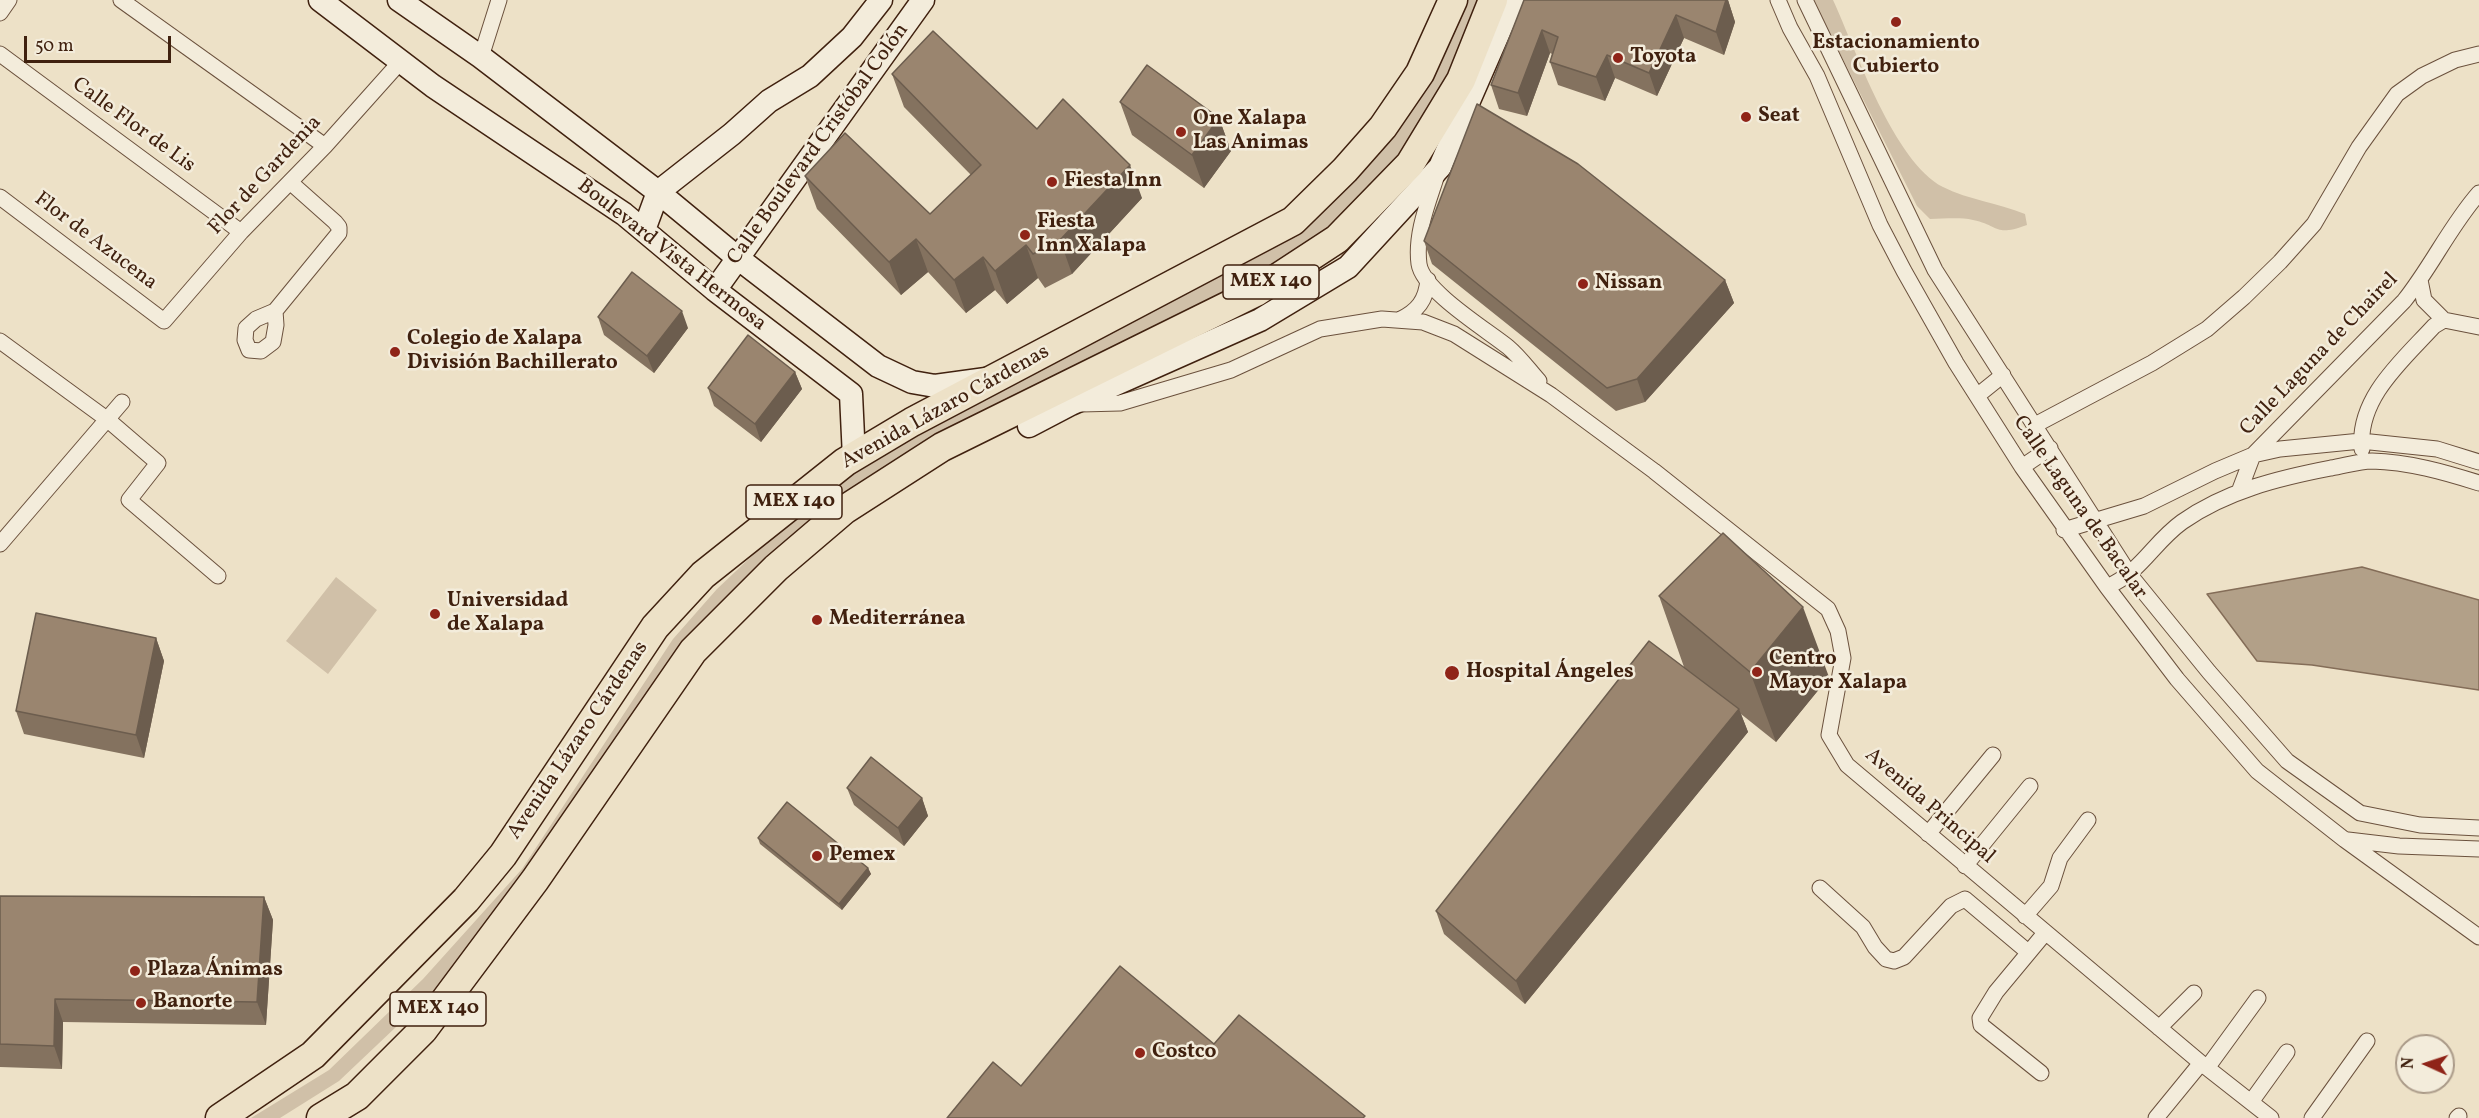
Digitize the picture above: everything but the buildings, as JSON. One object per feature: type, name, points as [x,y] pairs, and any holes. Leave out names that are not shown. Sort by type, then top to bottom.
[{"type":"highway","name":"Avenida Lázaro Cárdenas","points":[[220,1118],[313,1055],[466,900],[503,855],[655,627],[703,575],[845,462],[912,422],[1293,220],[1345,170],[1383,127],[1420,73],[1453,0]]},
{"type":"highway","name":"Avenida Lázaro Cárdenas","points":[[321,1118],[357,1096],[423,1030],[536,880],[693,651],[776,568],[844,510],[942,447],[1256,292],[1337,239],[1410,164],[1461,80],[1493,0]]},
{"type":"highway","points":[[942,447],[1029,426]]},
{"type":"street","points":[[0,13],[9,0]]},
{"type":"street","points":[[121,0],[325,146]]},
{"type":"street","name":"Boulevard Vista Hermosa","points":[[320,0],[433,86],[644,230],[715,290],[851,394],[854,458]]},
{"type":"street","name":"Boulevard Vista Hermosa","points":[[399,0],[481,57],[658,192],[739,259],[878,366],[912,382],[934,386],[996,378]]},
{"type":"street","points":[[481,57],[499,0]]},
{"type":"street","name":"Calle Boulevard Cristóbal Colón","points":[[658,192],[732,134],[769,101],[810,76],[852,37],[881,0]]},
{"type":"street","name":"Calle Boulevard Cristóbal Colón","points":[[715,290],[923,0]]},
{"type":"street","points":[[1029,426],[1071,404],[1260,320],[1348,267],[1440,167],[1513,0]]},
{"type":"street","name":"Calle Laguna de Bacalar","points":[[1778,0],[1816,76],[1880,225],[1950,352],[2022,467],[2106,587],[2177,678],[2257,771],[2345,840],[2479,937]]},
{"type":"street","name":"Calle Laguna de Bacalar","points":[[1805,0],[1916,235],[1935,270],[2130,574],[2209,672],[2287,761],[2360,813],[2420,825],[2479,828]]},
{"type":"street","name":"Calle Flor de Lis","points":[[0,54],[241,232]]},
{"type":"street","points":[[2036,425],[2152,363],[2214,322],[2280,262],[2314,224],[2359,147],[2397,94],[2422,76],[2455,60],[2479,54]]},
{"type":"street","name":"Flor de Gardenia","points":[[164,321],[241,232],[325,146],[401,61]]},
{"type":"street","name":"Avenida Principal","points":[[1440,167],[1418,242],[1419,267],[1434,288],[1462,313],[1510,349],[1551,395]]},
{"type":"street","points":[[274,310],[339,233],[339,227],[335,222],[290,182]]},
{"type":"street","points":[[644,230],[658,192]]},
{"type":"street","name":"Calle Laguna de Chairel","points":[[2239,492],[2253,455],[2404,301],[2420,280],[2460,215],[2479,193]]},
{"type":"street","name":"Flor de Azucena","points":[[0,197],[164,321]]},
{"type":"street","points":[[1399,320],[1412,314],[1421,305],[1427,293],[1428,280]]},
{"type":"street","name":"Calle Laguna de Chairel","points":[[2420,280],[2424,300],[2444,320]]},
{"type":"street","name":"Avenida Principal","points":[[1071,404],[1120,403],[1231,370],[1320,329],[1382,319],[1423,322],[1454,334],[1551,395],[1654,471],[1828,609],[1838,631],[1844,658],[1834,699],[1829,735],[1847,765],[2204,1066],[2271,1118]]},
{"type":"street","points":[[2363,462],[2361,441],[2367,411],[2379,387],[2434,326],[2444,320],[2479,327]]},
{"type":"street","points":[[0,341],[108,420],[158,463],[129,500],[218,576]]},
{"type":"street","points":[[1977,396],[2003,375]]},
{"type":"street","points":[[0,544],[122,402]]},
{"type":"street","points":[[2064,530],[2144,506],[2253,455],[2280,449],[2361,441],[2437,449],[2479,462]]},
{"type":"street","points":[[2022,467],[2050,448]]},
{"type":"street","points":[[2106,587],[2130,574],[2179,525],[2205,506],[2239,492],[2300,474],[2370,461],[2433,468],[2479,483]]},
{"type":"street","points":[[1928,834],[1993,755]]},
{"type":"street","points":[[1965,866],[2030,786]]},
{"type":"street","points":[[2025,916],[2051,886],[2060,858],[2088,820]]},
{"type":"street","points":[[2345,840],[2399,846],[2479,849]]},
{"type":"street","points":[[1978,877],[1964,894],[1965,899],[2028,952]]},
{"type":"street","points":[[1820,888],[1863,927],[1875,947],[1886,959],[1894,961],[1904,957],[1951,906],[1965,899]]},
{"type":"street","points":[[2041,1073],[1981,1025],[1980,1018],[1996,992],[2045,933]]},
{"type":"street","points":[[2159,1028],[2194,993]]},
{"type":"street","points":[[2156,1118],[2204,1066],[2258,998]]},
{"type":"street","points":[[2312,1118],[2367,1041]]},
{"type":"street","points":[[2251,1102],[2287,1052]]},
{"type":"shaded area","points":[[1455,0],[1479,0],[1448,79],[1405,160],[1330,233],[1195,312],[938,444],[689,645],[532,880],[434,991],[339,1081],[280,1118],[251,1118],[329,1070],[423,979],[522,869],[673,639],[717,589],[847,466],[1299,225]]},
{"type":"shaded area","points":[[1813,0],[1833,0],[1878,103],[1908,154],[1925,174],[1953,191],[2025,214],[2027,225],[2003,230],[1968,219],[1930,219],[1917,206]]},
{"type":"shaded area","points":[[2362,567],[2479,600],[2479,690],[2312,665],[2257,661],[2207,594]]},
{"type":"shaded area","points":[[336,577],[377,610],[328,674],[286,641]]},
{"type":"place","name":"Estacionamiento Cubierto","points":[[1896,22]]},
{"type":"place","name":"Toyota","points":[[1618,58]]},
{"type":"place","name":"Seat","points":[[1746,117]]},
{"type":"place","name":"One Xalapa Las Animas","points":[[1181,132]]},
{"type":"place","name":"Fiesta Inn","points":[[1052,182]]},
{"type":"place","name":"Fiesta Inn Xalapa","points":[[1025,235]]},
{"type":"place","name":"Nissan","points":[[1583,284]]},
{"type":"place","name":"Colegio de Xalapa División Bachillerato","points":[[395,352]]},
{"type":"place","name":"Universidad de Xalapa","points":[[435,614]]},
{"type":"place","name":"Mediterránea","points":[[817,620]]},
{"type":"place","name":"Centro Mayor Xalapa","points":[[1757,672]]},
{"type":"place","name":"Hospital Ángeles","points":[[1452,673]]},
{"type":"place","name":"Pemex","points":[[817,856]]},
{"type":"place","name":"Plaza Ánimas","points":[[135,971]]},
{"type":"place","name":"Banorte","points":[[141,1003]]},
{"type":"place","name":"Costco","points":[[1140,1053]]}]
